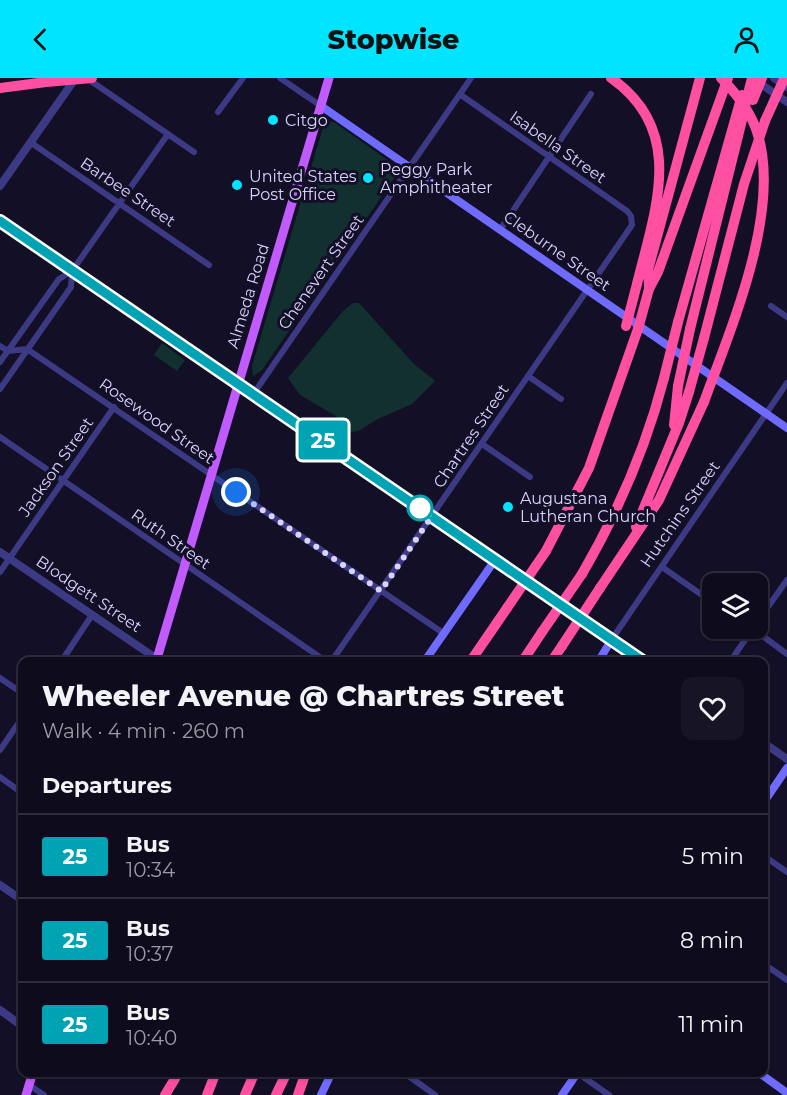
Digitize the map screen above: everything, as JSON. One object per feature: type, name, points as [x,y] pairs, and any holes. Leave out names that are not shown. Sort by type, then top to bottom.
[{"type":"highway","points":[[0,87],[92,78]]},
{"type":"highway","points":[[611,78],[638,102],[649,120],[660,151],[659,189],[626,326],[633,344]]},
{"type":"highway","points":[[649,290],[648,270],[700,78]]},
{"type":"highway","points":[[554,657],[659,500],[704,402],[744,285],[764,196],[763,165],[758,135],[747,110],[721,78]]},
{"type":"highway","points":[[473,657],[546,551],[589,468],[633,344],[649,290],[658,272],[728,78]]},
{"type":"highway","points":[[673,437],[678,386],[690,329],[751,78]]},
{"type":"highway","points":[[525,657],[582,574],[616,515],[635,471],[664,378],[678,322],[745,106],[762,78]]},
{"type":"highway","points":[[612,569],[647,504],[689,392],[744,184],[765,121],[785,78]]},
{"type":"highway","points":[[165,1095],[176,1077]]},
{"type":"highway","points":[[207,1095],[214,1077]]},
{"type":"highway","points":[[245,1095],[253,1077]]},
{"type":"highway","points":[[276,1095],[285,1077]]},
{"type":"highway","points":[[298,1095],[304,1077]]},
{"type":"main road","name":"Almeda Road","points":[[159,657],[183,564],[329,78]]},
{"type":"main road","name":"Cleburne Street","points":[[321,106],[787,428]]},
{"type":"main road","points":[[0,221],[239,382]]},
{"type":"main road","points":[[427,657],[495,560]]},
{"type":"main road","name":"Hutchins Street","points":[[601,657],[612,639]]},
{"type":"main road","points":[[768,796],[787,768]]},
{"type":"main road","points":[[26,1095],[31,1077]]},
{"type":"main road","points":[[165,1095],[172,1077]]},
{"type":"main road","points":[[321,1095],[330,1077]]},
{"type":"main road","points":[[562,1095],[574,1077]]},
{"type":"main road","points":[[765,1077],[787,1093]]},
{"type":"street","points":[[0,186],[75,78]]},
{"type":"street","points":[[87,78],[194,152]]},
{"type":"street","points":[[218,112],[243,78]]},
{"type":"street","name":"Cleburne Street","points":[[280,78],[321,106]]},
{"type":"street","name":"Chenevert Street","points":[[254,393],[471,78]]},
{"type":"street","points":[[751,78],[787,102]]},
{"type":"street","points":[[774,78],[787,87]]},
{"type":"street","points":[[500,230],[591,94]]},
{"type":"street","name":"Isabella Street","points":[[461,95],[627,211],[631,216],[632,225]]},
{"type":"street","points":[[0,362],[59,279],[72,271],[168,134]]},
{"type":"street","name":"Barbee Street","points":[[30,142],[209,265]]},
{"type":"street","name":"Chartres Street","points":[[333,657],[381,591],[632,225]]},
{"type":"street","points":[[0,389],[71,286],[72,271]]},
{"type":"street","points":[[771,306],[787,317]]},
{"type":"street","points":[[0,346],[8,351],[27,349]]},
{"type":"street","name":"Rosewood Street","points":[[27,349],[443,633]]},
{"type":"street","points":[[528,376],[561,399]]},
{"type":"street","points":[[239,382],[637,657]]},
{"type":"street","name":"Hutchins Street","points":[[612,639],[787,384]]},
{"type":"street","name":"Jackson Street","points":[[0,572],[114,407]]},
{"type":"street","name":"Ruth Street","points":[[0,437],[322,657]]},
{"type":"street","points":[[482,444],[530,477]]},
{"type":"street","name":"Blodgett Street","points":[[0,552],[152,657]]},
{"type":"street","points":[[662,567],[702,595]]},
{"type":"street","points":[[768,607],[787,579]]},
{"type":"street","points":[[64,657],[92,615]]},
{"type":"street","points":[[733,657],[745,639]]},
{"type":"street","points":[[766,639],[787,654]]},
{"type":"street","points":[[0,678],[18,690]]},
{"type":"street","points":[[0,750],[18,724]]},
{"type":"street","points":[[768,746],[787,759]]},
{"type":"street","points":[[0,777],[18,790]]},
{"type":"street","points":[[768,859],[787,872]]},
{"type":"street","points":[[0,885],[18,897]]},
{"type":"street","points":[[768,967],[787,980]]},
{"type":"street","points":[[0,1010],[18,1023]]},
{"type":"street","points":[[409,1077],[435,1095]]},
{"type":"street","points":[[583,1077],[609,1095]]},
{"type":"street","points":[[29,1085],[44,1095]]},
{"type":"green space","points":[[334,122],[396,166],[397,174],[262,370],[253,376],[252,366],[324,124]]},
{"type":"green space","points":[[353,303],[359,303],[414,364],[435,381],[412,404],[352,432],[345,428],[336,416],[300,395],[288,378],[343,311]]},
{"type":"green space","points":[[162,343],[185,360],[177,371],[154,355]]},
{"type":"bus line","name":"25","points":[[0,221],[239,382],[637,657]]},
{"type":"place","name":"Citgo","points":[[273,120]]},
{"type":"place","name":"Peggy Park Amphitheater","points":[[368,178]]},
{"type":"place","name":"United States Post Office","points":[[237,185]]},
{"type":"place","name":"Augustana Lutheran Church","points":[[508,507]]},
{"type":"route","points":[[236,492],[381,591],[432,516],[420,508]]}]
